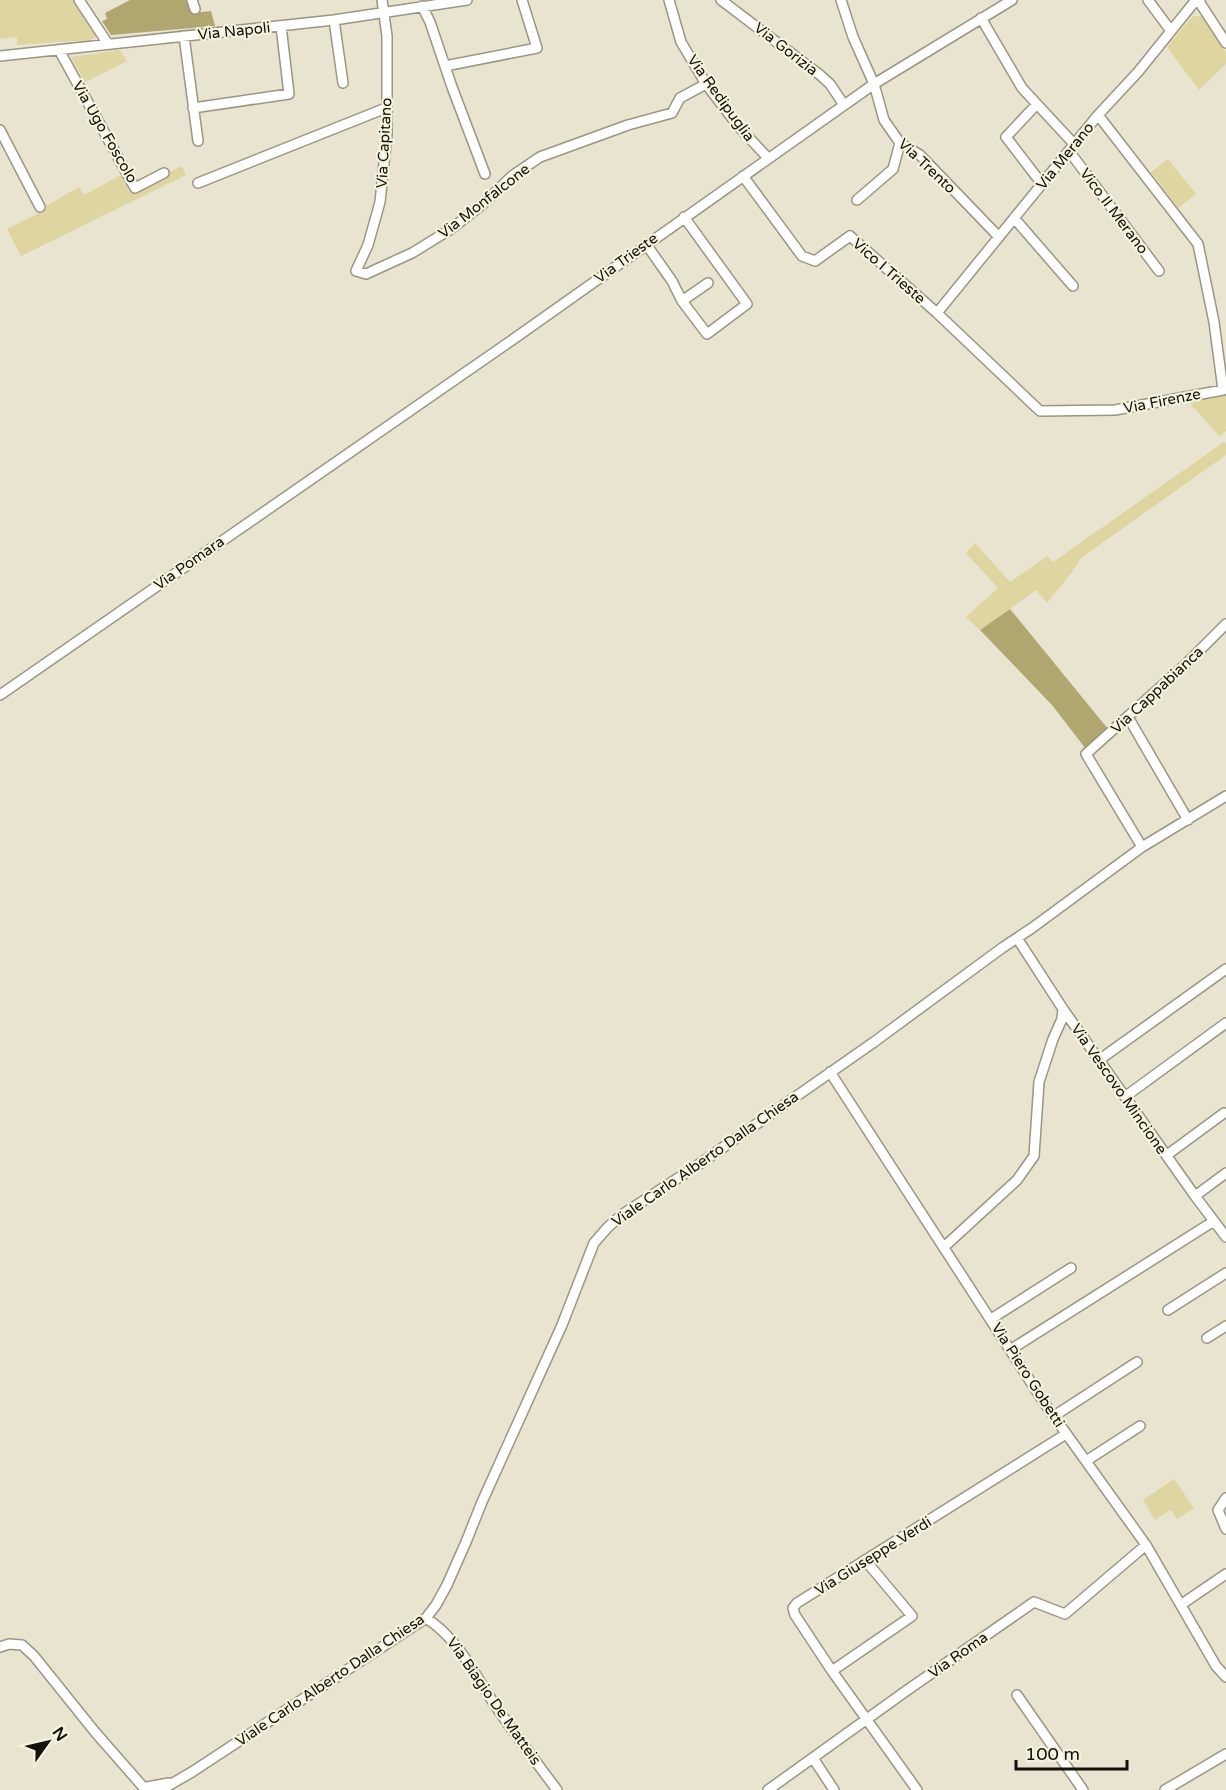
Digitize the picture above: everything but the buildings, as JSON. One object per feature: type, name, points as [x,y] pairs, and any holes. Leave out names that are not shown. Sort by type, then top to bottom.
[{"type":"street","points":[[79,0],[108,44]]},
{"type":"street","name":"Via Capitano","points":[[356,271],[368,245],[380,202],[387,134],[387,36],[382,0]]},
{"type":"street","name":"Via Napoli","points":[[0,56],[334,20],[467,0]]},
{"type":"street","points":[[445,66],[537,48],[522,0]]},
{"type":"street","name":"Via Redipuglia","points":[[669,0],[681,42],[706,84],[739,127],[768,158]]},
{"type":"street","name":"Via Gorizia","points":[[721,0],[820,75],[830,84],[844,105]]},
{"type":"street","name":"Via Trento","points":[[841,0],[853,37],[874,84],[884,120],[900,143],[920,155],[999,237]]},
{"type":"street","name":"Via Trieste","points":[[379,432],[874,84],[1012,0]]},
{"type":"street","points":[[1148,0],[1171,31]]},
{"type":"street","points":[[1198,0],[1226,43]]},
{"type":"street","name":"Via Merano","points":[[937,313],[1098,115],[1138,72],[1198,0]]},
{"type":"street","points":[[422,6],[430,22],[485,174]]},
{"type":"street","name":"Vico II Merano","points":[[981,18],[1022,88],[1072,148],[1159,271]]},
{"type":"street","points":[[334,20],[343,82]]},
{"type":"street","points":[[193,108],[290,94],[281,26]]},
{"type":"street","points":[[184,36],[198,141]]},
{"type":"street","name":"Via Ugo Foscolo","points":[[59,50],[135,188],[164,173]]},
{"type":"street","name":"Via Monfalcone","points":[[356,271],[366,274],[411,253],[451,230],[512,176],[540,157],[628,125],[672,113],[680,98],[706,84]]},
{"type":"street","points":[[1037,104],[1006,137],[1042,184]]},
{"type":"street","points":[[198,183],[386,108]]},
{"type":"street","name":"Via Firenze","points":[[937,313],[1040,411],[1115,410],[1223,390],[1214,322],[1198,244],[1098,115]]},
{"type":"street","points":[[0,130],[40,207]]},
{"type":"street","points":[[856,200],[893,169],[900,143]]},
{"type":"street","name":"Vico I Trieste","points":[[743,176],[802,256],[815,261],[850,236],[937,313]]},
{"type":"street","points":[[646,244],[672,281],[682,301],[707,334],[747,304],[684,217]]},
{"type":"street","points":[[1014,218],[1073,286]]},
{"type":"street","points":[[682,301],[708,283]]},
{"type":"street","name":"Via Pomara","points":[[0,694],[379,432]]},
{"type":"street","name":"Via Cappabianca","points":[[1143,847],[1086,754],[1226,624]]},
{"type":"street","points":[[1128,717],[1188,820]]},
{"type":"street","name":"Viale Carlo Alberto Dalla Chiesa","points":[[161,1790],[426,1618],[447,1585],[562,1325],[594,1243],[608,1227],[623,1214],[695,1167],[830,1072],[1143,847],[1226,796]]},
{"type":"street","name":"Via Vescovo Mincione","points":[[1017,938],[1062,1009],[1226,1236]]},
{"type":"street","points":[[1099,1060],[1226,969]]},
{"type":"street","points":[[944,1247],[1017,1180],[1034,1156],[1039,1082],[1062,1019],[1062,1009]]},
{"type":"street","points":[[1126,1096],[1226,1023]]},
{"type":"street","name":"Via Piero Gobetti","points":[[830,1072],[1066,1434],[1146,1545],[1216,1666],[1226,1677]]},
{"type":"street","points":[[1167,1155],[1224,1113]]},
{"type":"street","points":[[1195,1196],[1226,1173]]},
{"type":"street","points":[[1010,1350],[1214,1221]]},
{"type":"street","points":[[991,1319],[1071,1268]]},
{"type":"street","points":[[1168,1310],[1226,1273]]},
{"type":"street","points":[[1207,1338],[1226,1326]]},
{"type":"street","points":[[1054,1416],[1137,1362]]},
{"type":"street","points":[[1086,1461],[1140,1426]]},
{"type":"street","name":"Via Giuseppe Verdi","points":[[917,1790],[832,1671],[795,1615],[793,1608],[797,1603],[1066,1434]]},
{"type":"street","points":[[1226,1498],[1218,1510],[1226,1529]]},
{"type":"street","name":"Via Roma","points":[[768,1790],[1034,1602],[1065,1614],[1146,1545]]},
{"type":"street","points":[[832,1671],[912,1616],[865,1560]]},
{"type":"street","points":[[1182,1604],[1226,1574]]},
{"type":"street","name":"Via Biagio De Matteis","points":[[426,1618],[440,1627],[458,1646],[499,1711],[557,1790]]},
{"type":"street","points":[[0,1647],[9,1644],[22,1645],[34,1656],[95,1732],[146,1789]]},
{"type":"street","points":[[1017,1695],[1083,1790]]},
{"type":"street","points":[[1165,1790],[1226,1754]]},
{"type":"street","points":[[813,1758],[834,1790]]},
{"type":"street","name":"Viale Carlo Alberto Dalla Chiesa","points":[[146,1789],[174,1782]]},
{"type":"shaded area","points":[[0,0],[74,0],[95,31],[96,37],[90,40],[17,45],[17,37],[0,39]]},
{"type":"shaded area","points":[[130,0],[188,0],[193,13],[211,11],[215,26],[111,35],[102,21],[107,19],[105,13]]},
{"type":"shaded area","points":[[1193,16],[1203,16],[1226,53],[1226,64],[1199,90],[1167,47]]},
{"type":"shaded area","points":[[120,50],[127,61],[85,82],[71,57]]},
{"type":"shaded area","points":[[1168,159],[1196,194],[1178,208],[1151,172]]},
{"type":"shaded area","points":[[182,166],[186,175],[21,256],[7,229],[47,209],[46,206],[79,187],[84,195],[121,175],[130,193]]},
{"type":"shaded area","points":[[1226,395],[1226,431],[1219,436],[1189,402]]},
{"type":"shaded area","points":[[1224,442],[1226,455],[1081,558],[1047,603],[1036,590],[980,630],[966,617],[998,588],[966,553],[975,543],[1010,582],[1047,556],[1053,562]]},
{"type":"shaded area","points":[[1010,609],[1108,729],[1086,749],[1052,705],[980,630]]},
{"type":"shaded area","points":[[1174,1479],[1194,1508],[1177,1519],[1171,1510],[1155,1520],[1143,1500]]}]
